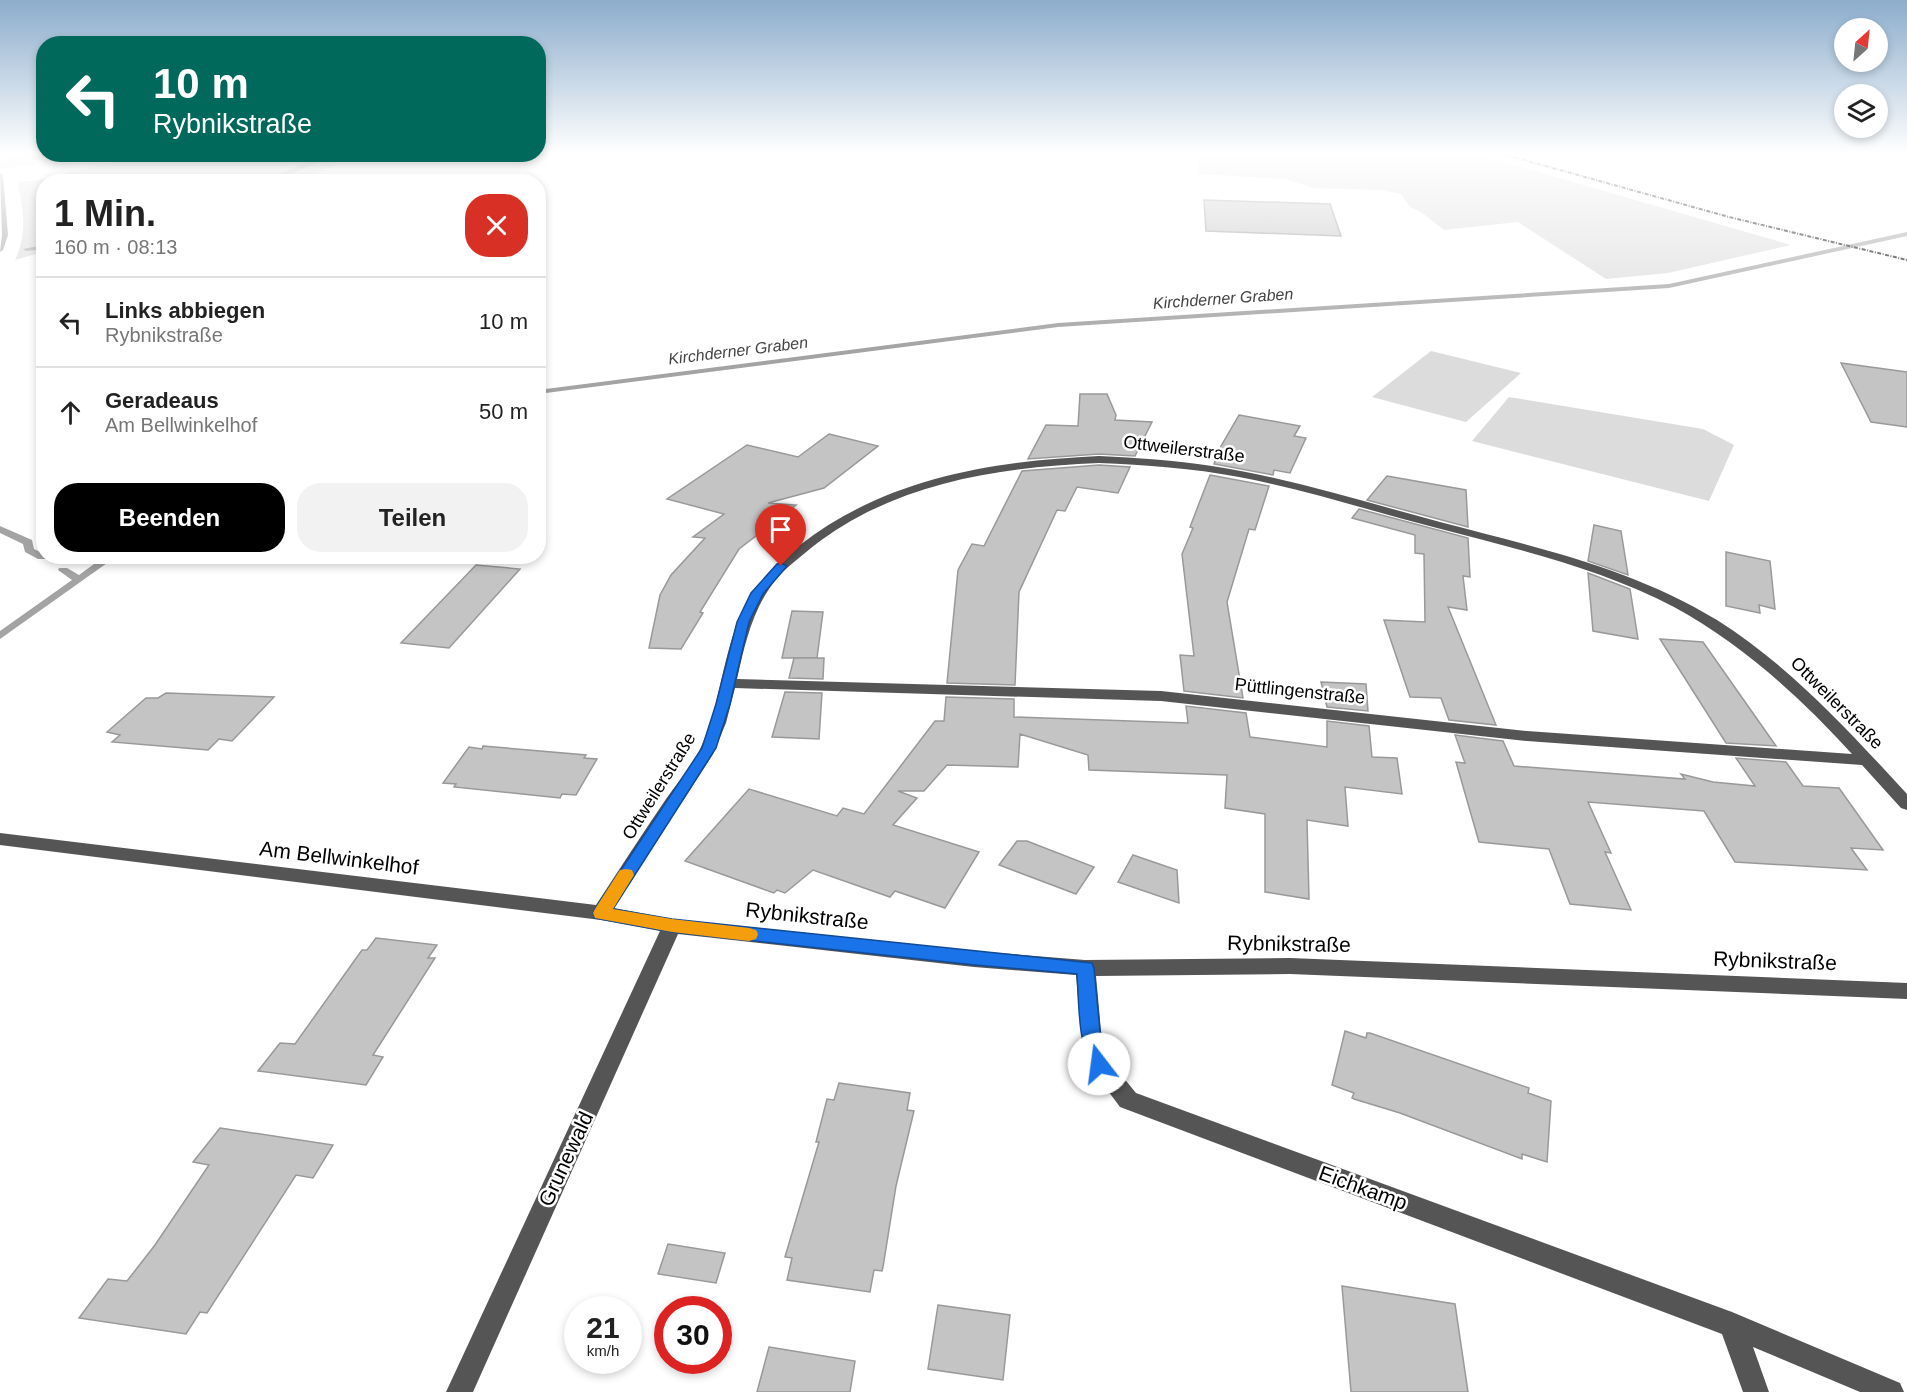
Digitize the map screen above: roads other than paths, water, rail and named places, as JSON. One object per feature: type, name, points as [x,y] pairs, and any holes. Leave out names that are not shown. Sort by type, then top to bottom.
[{"type":"street","name":"Ottweilerstraße","points":[[601,913],[709,748],[743,622],[758,593],[781,566],[821,533],[854,512],[898,492],[987,469],[1078,461],[1154,462],[1210,468],[1297,487],[1587,566],[1640,586],[1679,604],[1755,652],[1809,698],[1907,804]]},
{"type":"street","name":"Püttlingenstraße","points":[[728,683],[1161,696],[1527,736],[1867,760]]},
{"type":"street","name":"Am Bellwinkelhof","points":[[0,838],[601,913],[672,926]]},
{"type":"street","name":"Rybnikstraße","points":[[672,926],[975,959],[1085,968],[1290,966],[1907,991]]},
{"type":"street","name":"Grunewald","points":[[459,1392],[672,926]]},
{"type":"street","name":"Eichkamp","points":[[1085,968],[1091,1031],[1099,1064],[1128,1100],[1732,1325],[1891,1392]]},
{"type":"street","points":[[1732,1325],[1756,1392]]},
{"type":"waterway","points":[[0,250],[5,235],[4,220]]},
{"type":"waterway","name":"Kirchderner Graben","points":[[546,391],[1058,325],[1669,286],[1907,234]]},
{"type":"waterway","points":[[26,249],[36,248]]},
{"type":"waterway","points":[[0,529],[28,542],[29,550],[36,554]]},
{"type":"waterway","name":"Kirchderner Graben","points":[[0,636],[101,564]]},
{"type":"waterway","points":[[63,570],[79,579]]},
{"type":"railway","points":[[1741,220],[1907,260]]}]
